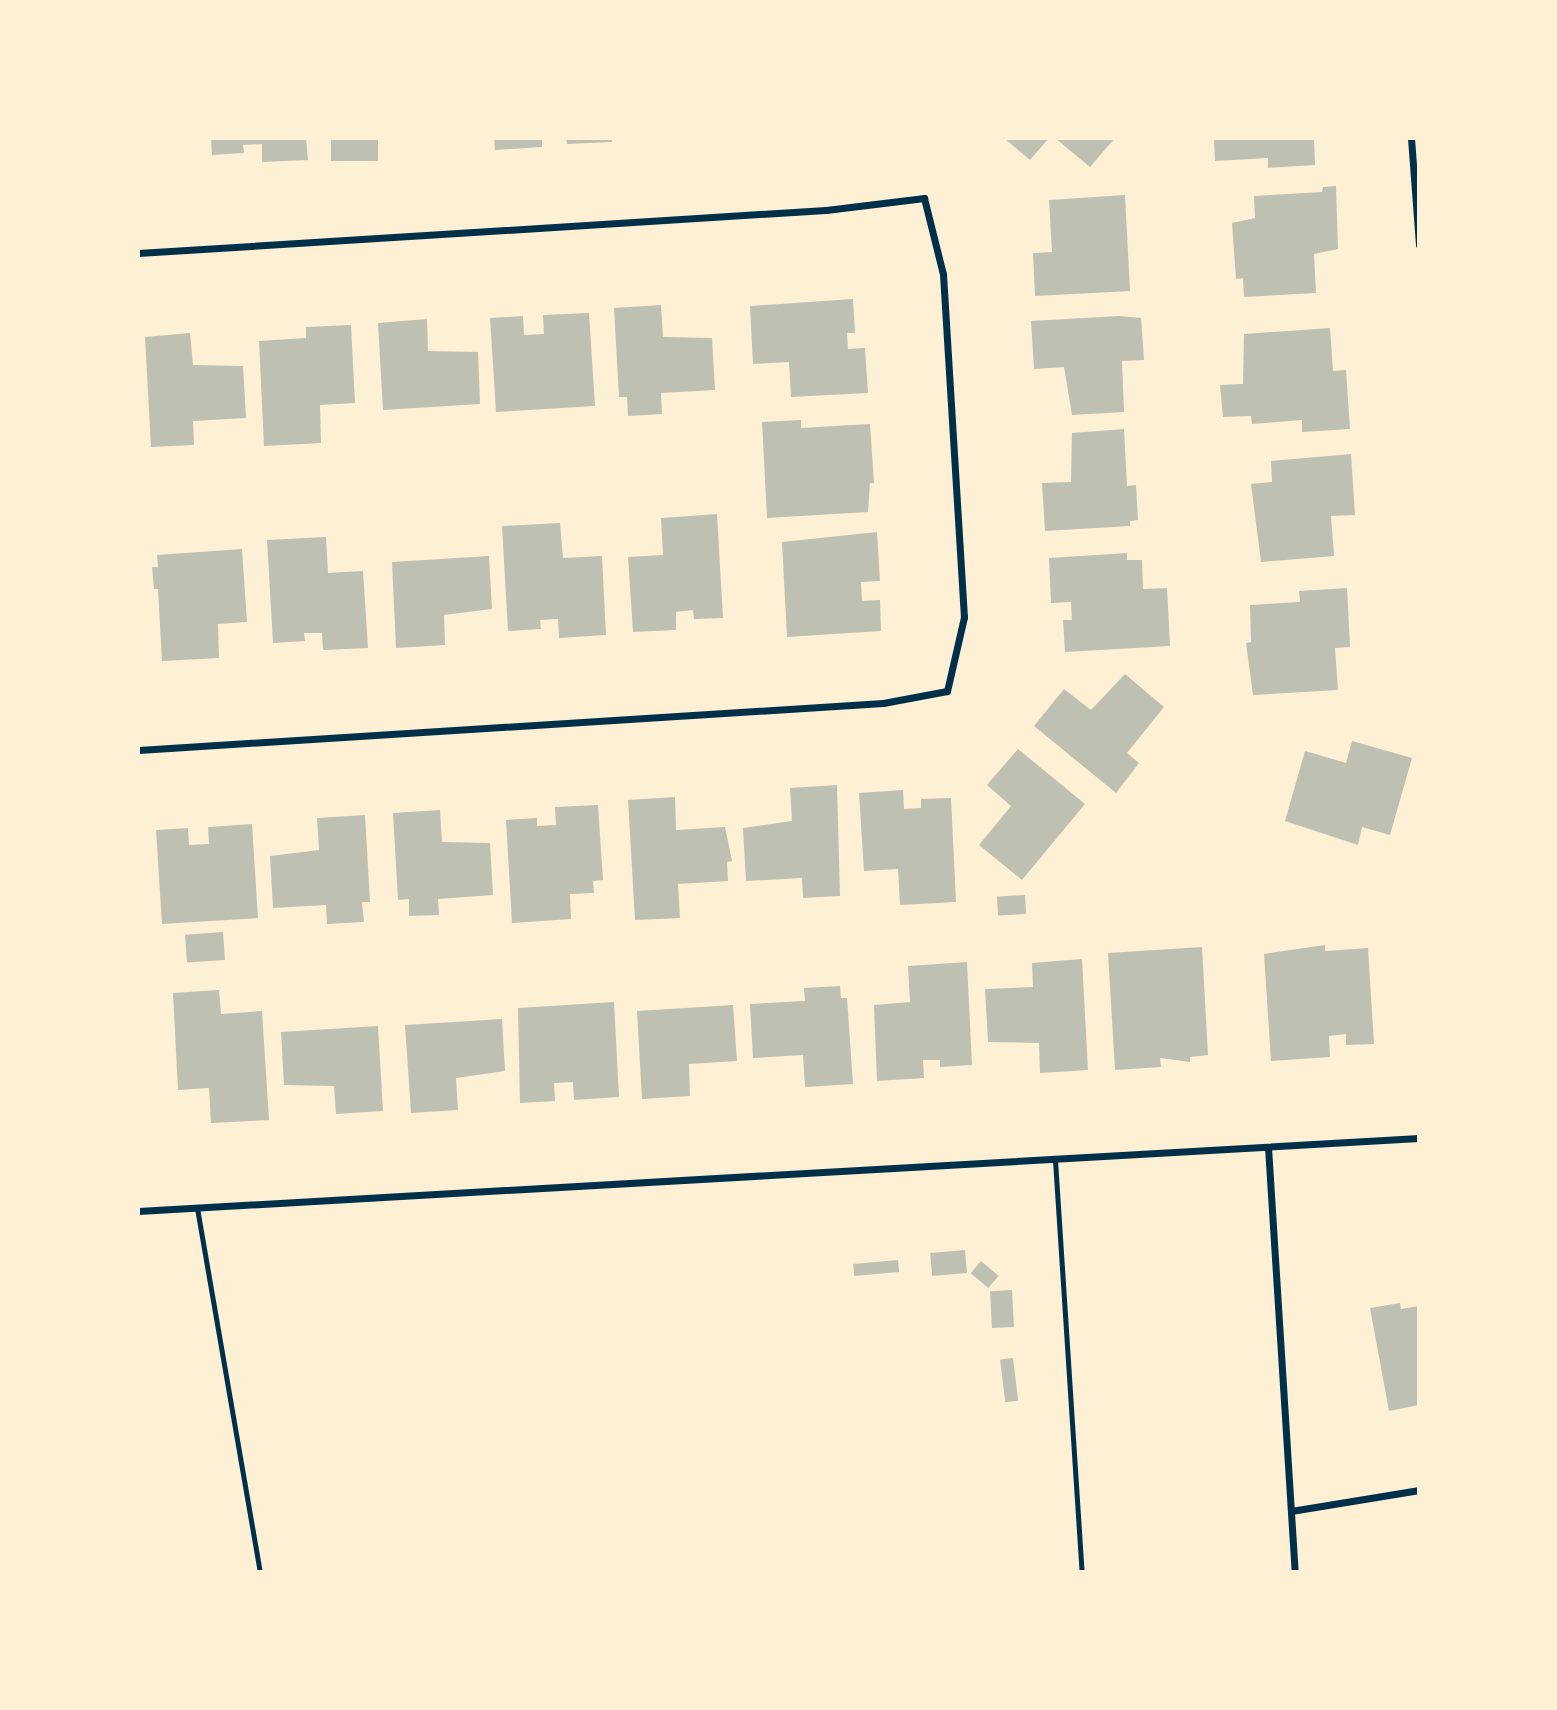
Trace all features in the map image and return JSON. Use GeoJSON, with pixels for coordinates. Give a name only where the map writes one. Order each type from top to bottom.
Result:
{"type":"FeatureCollection","features":[{"type":"Feature","properties":{"kind":"street"},"geometry":{"type":"LineString","coordinates":[[1411,138],[1419,245]]}},
{"type":"Feature","properties":{"kind":"street"},"geometry":{"type":"LineString","coordinates":[[138,253],[826,210],[924,198],[943,274],[964,617],[947,691],[883,703],[138,750]]}},
{"type":"Feature","properties":{"kind":"street"},"geometry":{"type":"LineString","coordinates":[[138,1211],[1419,1138]]}},
{"type":"Feature","properties":{"kind":"street"},"geometry":{"type":"LineString","coordinates":[[1268,1147],[1295,1572]]}},
{"type":"Feature","properties":{"kind":"street"},"geometry":{"type":"LineString","coordinates":[[1291,1511],[1419,1490]]}},
{"type":"Feature","properties":{"kind":"lane"},"geometry":{"type":"LineString","coordinates":[[1055,1160],[1082,1572]]}},
{"type":"Feature","properties":{"kind":"lane"},"geometry":{"type":"LineString","coordinates":[[197,1208],[260,1572]]}},
{"type":"Feature","properties":{"kind":"building"},"geometry":{"type":"Polygon","coordinates":[[[211,138],[306,138],[308,160],[262,162],[262,144],[243,145],[244,153],[212,155],[211,138]]]}},
{"type":"Feature","properties":{"kind":"building"},"geometry":{"type":"Polygon","coordinates":[[[331,138],[378,138],[378,161],[331,161],[331,138]]]}},
{"type":"Feature","properties":{"kind":"building"},"geometry":{"type":"Polygon","coordinates":[[[494,138],[542,138],[542,147],[495,150],[494,138]]]}},
{"type":"Feature","properties":{"kind":"building"},"geometry":{"type":"Polygon","coordinates":[[[566,138],[612,138],[612,142],[567,144],[566,138]]]}},
{"type":"Feature","properties":{"kind":"building"},"geometry":{"type":"Polygon","coordinates":[[[1004,138],[1049,138],[1030,160],[1004,138]]]}},
{"type":"Feature","properties":{"kind":"building"},"geometry":{"type":"Polygon","coordinates":[[[1055,138],[1115,138],[1090,167],[1055,138]]]}},
{"type":"Feature","properties":{"kind":"building"},"geometry":{"type":"Polygon","coordinates":[[[1214,138],[1314,138],[1315,165],[1268,168],[1268,158],[1215,161],[1214,138]]]}},
{"type":"Feature","properties":{"kind":"building"},"geometry":{"type":"Polygon","coordinates":[[[1336,186],[1338,249],[1314,254],[1316,293],[1244,297],[1243,278],[1236,279],[1232,223],[1255,218],[1254,196],[1322,192],[1323,187],[1336,186]]]}},
{"type":"Feature","properties":{"kind":"building"},"geometry":{"type":"Polygon","coordinates":[[[1125,195],[1130,291],[1035,296],[1033,253],[1052,252],[1049,200],[1125,195]]]}},
{"type":"Feature","properties":{"kind":"building"},"geometry":{"type":"Polygon","coordinates":[[[853,299],[855,333],[847,333],[848,349],[865,348],[868,393],[791,397],[789,362],[753,364],[750,306],[853,299]]]}},
{"type":"Feature","properties":{"kind":"building"},"geometry":{"type":"Polygon","coordinates":[[[661,305],[663,337],[712,338],[715,390],[661,393],[662,414],[628,416],[627,397],[619,397],[614,308],[661,305]]]}},
{"type":"Feature","properties":{"kind":"building"},"geometry":{"type":"Polygon","coordinates":[[[589,313],[595,406],[496,412],[490,318],[523,316],[524,335],[544,334],[543,315],[589,313]]]}},
{"type":"Feature","properties":{"kind":"building"},"geometry":{"type":"Polygon","coordinates":[[[1119,316],[1141,318],[1144,360],[1122,361],[1124,412],[1072,415],[1064,367],[1034,369],[1031,321],[1119,316]]]}},
{"type":"Feature","properties":{"kind":"building"},"geometry":{"type":"Polygon","coordinates":[[[427,319],[428,351],[478,352],[480,404],[383,410],[378,323],[427,319]]]}},
{"type":"Feature","properties":{"kind":"building"},"geometry":{"type":"Polygon","coordinates":[[[351,325],[355,403],[320,405],[321,443],[264,446],[259,341],[306,338],[306,327],[351,325]]]}},
{"type":"Feature","properties":{"kind":"building"},"geometry":{"type":"Polygon","coordinates":[[[1330,328],[1333,371],[1346,370],[1350,429],[1302,432],[1302,420],[1252,424],[1251,416],[1223,417],[1220,385],[1243,384],[1244,334],[1330,328]]]}},
{"type":"Feature","properties":{"kind":"building"},"geometry":{"type":"Polygon","coordinates":[[[190,333],[193,365],[243,366],[246,418],[193,421],[194,445],[151,447],[145,337],[190,333]]]}},
{"type":"Feature","properties":{"kind":"building"},"geometry":{"type":"Polygon","coordinates":[[[801,420],[801,428],[870,424],[874,483],[870,483],[868,512],[767,518],[762,422],[801,420]]]}},
{"type":"Feature","properties":{"kind":"building"},"geometry":{"type":"Polygon","coordinates":[[[1124,429],[1127,486],[1136,485],[1138,520],[1130,521],[1130,526],[1045,531],[1042,483],[1071,482],[1072,433],[1124,429]]]}},
{"type":"Feature","properties":{"kind":"building"},"geometry":{"type":"Polygon","coordinates":[[[1351,454],[1355,515],[1331,516],[1334,556],[1261,562],[1251,484],[1272,482],[1271,461],[1351,454]]]}},
{"type":"Feature","properties":{"kind":"building"},"geometry":{"type":"Polygon","coordinates":[[[717,514],[723,618],[694,619],[693,610],[676,612],[676,630],[633,632],[628,557],[663,555],[661,518],[717,514]]]}},
{"type":"Feature","properties":{"kind":"building"},"geometry":{"type":"Polygon","coordinates":[[[560,523],[563,558],[602,556],[606,635],[559,638],[558,619],[540,620],[541,629],[508,631],[502,526],[560,523]]]}},
{"type":"Feature","properties":{"kind":"building"},"geometry":{"type":"Polygon","coordinates":[[[877,532],[880,581],[861,582],[862,601],[880,600],[881,631],[787,637],[782,542],[877,532]]]}},
{"type":"Feature","properties":{"kind":"building"},"geometry":{"type":"Polygon","coordinates":[[[326,537],[328,573],[363,571],[368,648],[323,650],[322,633],[304,633],[305,641],[273,643],[267,540],[326,537]]]}},
{"type":"Feature","properties":{"kind":"building"},"geometry":{"type":"Polygon","coordinates":[[[242,549],[247,622],[218,624],[219,658],[162,661],[158,589],[154,589],[152,567],[158,567],[157,555],[242,549]]]}},
{"type":"Feature","properties":{"kind":"building"},"geometry":{"type":"Polygon","coordinates":[[[1127,553],[1127,560],[1142,560],[1143,589],[1167,588],[1170,646],[1065,652],[1063,620],[1072,620],[1071,602],[1051,603],[1049,558],[1127,553]]]}},
{"type":"Feature","properties":{"kind":"building"},"geometry":{"type":"Polygon","coordinates":[[[489,556],[492,609],[444,615],[445,645],[396,648],[392,562],[489,556]]]}},
{"type":"Feature","properties":{"kind":"building"},"geometry":{"type":"Polygon","coordinates":[[[1347,588],[1350,647],[1335,648],[1338,690],[1253,695],[1246,643],[1251,642],[1250,605],[1300,602],[1299,591],[1347,588]]]}},
{"type":"Feature","properties":{"kind":"building"},"geometry":{"type":"Polygon","coordinates":[[[1125,674],[1164,707],[1127,753],[1139,763],[1116,793],[1034,726],[1064,689],[1091,710],[1125,674]]]}},
{"type":"Feature","properties":{"kind":"building"},"geometry":{"type":"Polygon","coordinates":[[[1352,741],[1412,758],[1390,835],[1362,827],[1358,845],[1285,821],[1305,751],[1346,763],[1352,741]]]}},
{"type":"Feature","properties":{"kind":"building"},"geometry":{"type":"Polygon","coordinates":[[[1018,749],[1085,804],[1022,880],[979,845],[1011,806],[987,785],[1018,749]]]}},
{"type":"Feature","properties":{"kind":"building"},"geometry":{"type":"Polygon","coordinates":[[[837,785],[840,896],[803,898],[802,878],[746,881],[743,828],[792,821],[790,788],[837,785]]]}},
{"type":"Feature","properties":{"kind":"building"},"geometry":{"type":"Polygon","coordinates":[[[903,790],[904,809],[921,808],[921,799],[951,798],[956,902],[900,905],[898,869],[864,871],[859,793],[903,790]]]}},
{"type":"Feature","properties":{"kind":"building"},"geometry":{"type":"Polygon","coordinates":[[[675,797],[676,830],[725,827],[732,861],[727,862],[728,881],[678,884],[680,918],[635,920],[628,800],[675,797]]]}},
{"type":"Feature","properties":{"kind":"building"},"geometry":{"type":"Polygon","coordinates":[[[598,805],[603,880],[593,881],[594,893],[570,894],[571,919],[512,923],[506,820],[537,818],[537,826],[556,825],[555,807],[598,805]]]}},
{"type":"Feature","properties":{"kind":"building"},"geometry":{"type":"Polygon","coordinates":[[[440,810],[442,842],[490,843],[493,895],[438,899],[439,915],[409,916],[409,899],[398,900],[393,813],[440,810]]]}},
{"type":"Feature","properties":{"kind":"building"},"geometry":{"type":"Polygon","coordinates":[[[365,815],[370,902],[362,902],[364,922],[327,924],[326,905],[273,908],[270,856],[319,850],[317,818],[365,815]]]}},
{"type":"Feature","properties":{"kind":"building"},"geometry":{"type":"Polygon","coordinates":[[[252,824],[258,918],[162,924],[156,830],[188,828],[189,845],[209,844],[208,827],[252,824]]]}},
{"type":"Feature","properties":{"kind":"building"},"geometry":{"type":"Polygon","coordinates":[[[1025,895],[1026,914],[998,915],[997,896],[1025,895]]]}},
{"type":"Feature","properties":{"kind":"building"},"geometry":{"type":"Polygon","coordinates":[[[223,932],[225,960],[187,963],[185,935],[223,932]]]}},
{"type":"Feature","properties":{"kind":"building"},"geometry":{"type":"Polygon","coordinates":[[[1325,945],[1325,951],[1368,948],[1374,1044],[1346,1045],[1346,1034],[1329,1036],[1330,1057],[1271,1061],[1264,954],[1325,945]]]}},
{"type":"Feature","properties":{"kind":"building"},"geometry":{"type":"Polygon","coordinates":[[[1202,947],[1208,1055],[1190,1057],[1190,1062],[1160,1058],[1161,1067],[1115,1070],[1108,953],[1202,947]]]}},
{"type":"Feature","properties":{"kind":"building"},"geometry":{"type":"Polygon","coordinates":[[[1082,959],[1088,1070],[1040,1073],[1039,1043],[988,1042],[985,989],[1033,987],[1032,963],[1082,959]]]}},
{"type":"Feature","properties":{"kind":"building"},"geometry":{"type":"Polygon","coordinates":[[[967,962],[972,1065],[940,1067],[940,1060],[923,1060],[924,1078],[877,1081],[874,1005],[910,1002],[908,966],[967,962]]]}},
{"type":"Feature","properties":{"kind":"building"},"geometry":{"type":"Polygon","coordinates":[[[840,986],[841,998],[847,998],[853,1084],[805,1087],[803,1055],[753,1058],[750,1004],[805,1001],[804,988],[840,986]]]}},
{"type":"Feature","properties":{"kind":"building"},"geometry":{"type":"Polygon","coordinates":[[[219,990],[221,1014],[262,1011],[269,1120],[211,1123],[209,1088],[178,1090],[173,993],[219,990]]]}},
{"type":"Feature","properties":{"kind":"building"},"geometry":{"type":"Polygon","coordinates":[[[614,1002],[619,1097],[574,1100],[573,1082],[554,1083],[555,1101],[520,1103],[518,1008],[614,1002]]]}},
{"type":"Feature","properties":{"kind":"building"},"geometry":{"type":"Polygon","coordinates":[[[733,1005],[737,1061],[689,1064],[690,1096],[642,1099],[637,1011],[733,1005]]]}},
{"type":"Feature","properties":{"kind":"building"},"geometry":{"type":"Polygon","coordinates":[[[502,1019],[505,1071],[456,1078],[458,1110],[411,1113],[405,1025],[502,1019]]]}},
{"type":"Feature","properties":{"kind":"building"},"geometry":{"type":"Polygon","coordinates":[[[378,1026],[383,1111],[336,1114],[334,1086],[284,1085],[281,1032],[378,1026]]]}},
{"type":"Feature","properties":{"kind":"building"},"geometry":{"type":"Polygon","coordinates":[[[965,1250],[967,1273],[932,1276],[930,1253],[965,1250]]]}},
{"type":"Feature","properties":{"kind":"building"},"geometry":{"type":"Polygon","coordinates":[[[898,1260],[899,1272],[854,1276],[853,1264],[898,1260]]]}},
{"type":"Feature","properties":{"kind":"building"},"geometry":{"type":"Polygon","coordinates":[[[981,1261],[999,1276],[988,1288],[971,1273],[981,1261]]]}},
{"type":"Feature","properties":{"kind":"building"},"geometry":{"type":"Polygon","coordinates":[[[1012,1290],[1014,1327],[992,1328],[990,1291],[1012,1290]]]}},
{"type":"Feature","properties":{"kind":"building"},"geometry":{"type":"Polygon","coordinates":[[[1400,1303],[1401,1309],[1419,1306],[1419,1405],[1389,1411],[1370,1308],[1400,1303]]]}},
{"type":"Feature","properties":{"kind":"building"},"geometry":{"type":"Polygon","coordinates":[[[1013,1358],[1018,1401],[1005,1402],[1000,1360],[1013,1358]]]}}]}
